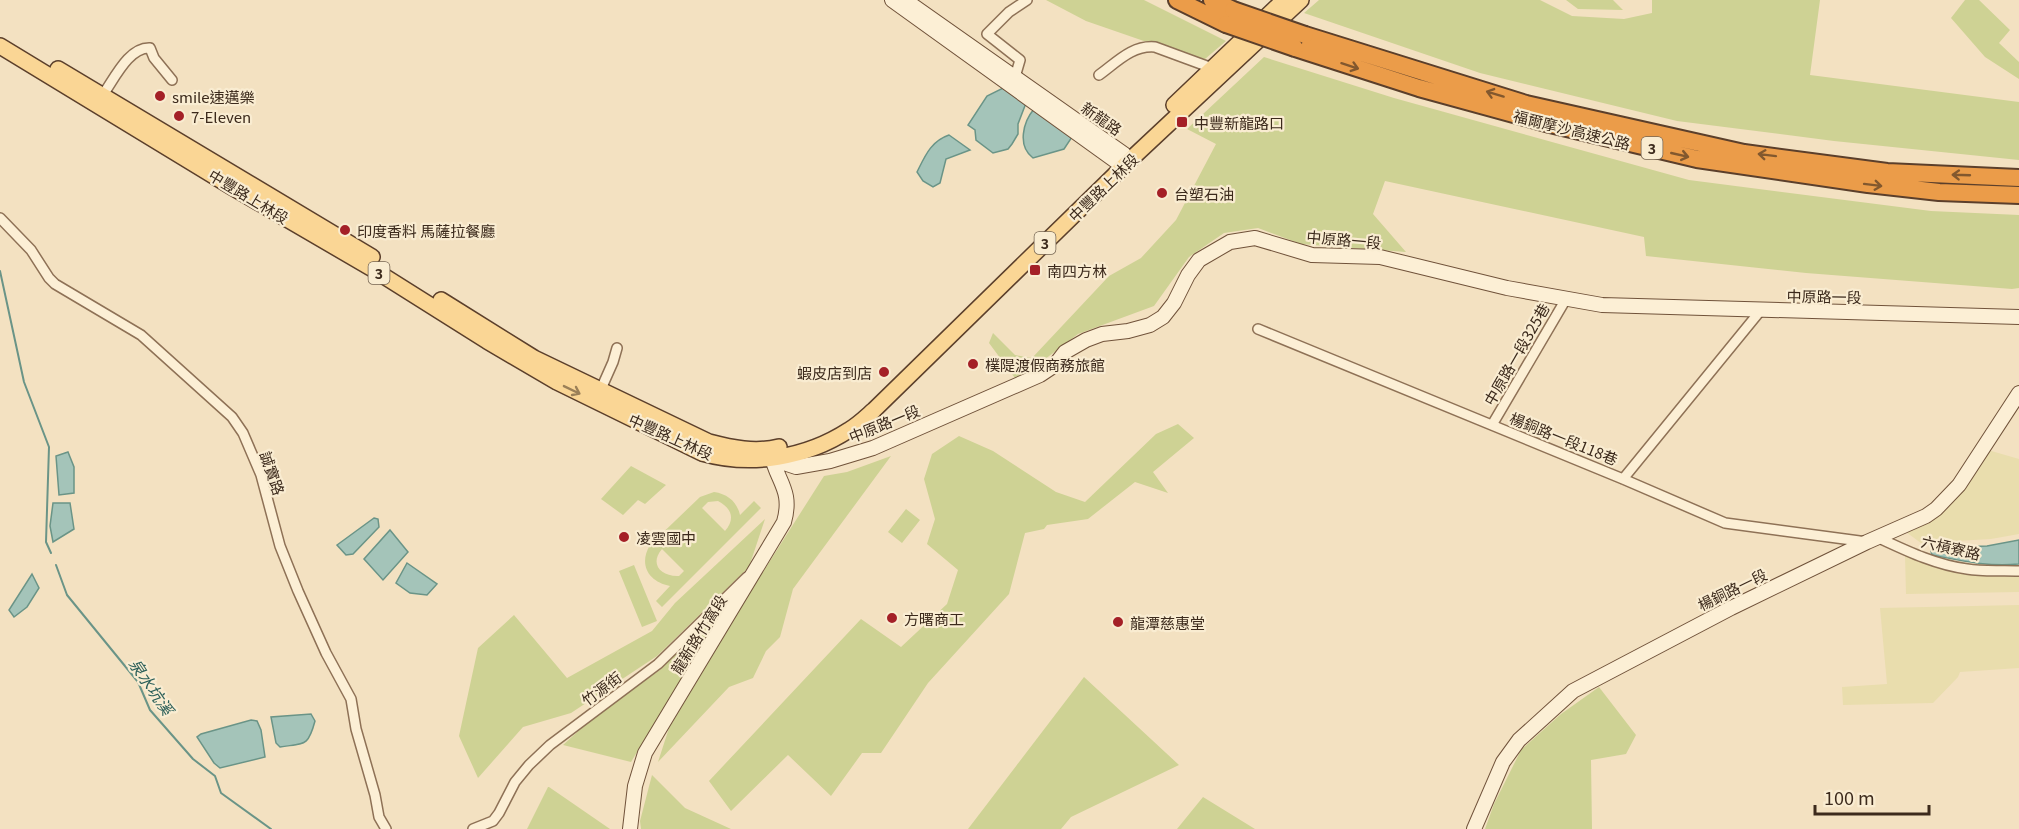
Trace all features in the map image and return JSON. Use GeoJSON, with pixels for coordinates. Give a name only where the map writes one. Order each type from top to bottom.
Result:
{"type":"FeatureCollection","features":[{"type":"Feature","properties":{"kind":"highway","name":"福爾摩沙高速公路"},"geometry":{"type":"LineString","coordinates":[[1177,0],[1300,41],[1419,88],[1517,115],[1697,159],[1939,192],[2019,195]]}},
{"type":"Feature","properties":{"kind":"highway","name":"福爾摩沙高速公路"},"geometry":{"type":"LineString","coordinates":[[1212,0],[1229,17]]}},
{"type":"Feature","properties":{"kind":"highway","name":"福爾摩沙高速公路"},"geometry":{"type":"LineString","coordinates":[[1300,41],[1526,104],[1744,153],[1887,172],[2019,178]]}},
{"type":"Feature","properties":{"kind":"main road","name":"中豐路上林段"},"geometry":{"type":"LineString","coordinates":[[0,46],[557,382],[702,453],[723,459],[750,461],[771,454],[803,451],[850,430],[866,417],[1212,68],[1284,0]]}},
{"type":"Feature","properties":{"kind":"main road","name":"中豐路上林段"},"geometry":{"type":"LineString","coordinates":[[1123,159],[1301,0]]}},
{"type":"Feature","properties":{"kind":"main road","name":"中豐路上林段"},"geometry":{"type":"LineString","coordinates":[[0,35],[348,242],[534,358],[709,442],[771,454]]}},
{"type":"Feature","properties":{"kind":"street","name":"新龍路"},"geometry":{"type":"LineString","coordinates":[[892,0],[1123,159]]}},
{"type":"Feature","properties":{"kind":"street","name":"新龍路"},"geometry":{"type":"LineString","coordinates":[[905,0],[1015,77],[1123,159]]}},
{"type":"Feature","properties":{"kind":"street"},"geometry":{"type":"LineString","coordinates":[[1015,77],[1020,60],[987,34],[1009,12],[1027,0]]}},
{"type":"Feature","properties":{"kind":"street"},"geometry":{"type":"LineString","coordinates":[[1099,75],[1132,50],[1146,46],[1155,46],[1212,68]]}},
{"type":"Feature","properties":{"kind":"street"},"geometry":{"type":"LineString","coordinates":[[102,96],[133,53],[146,47],[150,48],[154,58],[172,80]]}},
{"type":"Feature","properties":{"kind":"street","name":"誠實路"},"geometry":{"type":"LineString","coordinates":[[0,218],[31,250],[48,278],[141,336],[232,417],[243,433],[261,475],[280,546],[321,643],[351,699],[356,729],[379,817],[386,829]]}},
{"type":"Feature","properties":{"kind":"street","name":"中原路一段"},"geometry":{"type":"LineString","coordinates":[[771,454],[796,467],[830,461],[873,448],[1040,375],[1055,365],[1065,352],[1086,340],[1102,334],[1128,331],[1150,325],[1163,317],[1174,303],[1199,260],[1230,242],[1255,238],[1312,255],[1380,257],[1508,288],[1602,305],[2019,317]]}},
{"type":"Feature","properties":{"kind":"street","name":"中原路一段325巷"},"geometry":{"type":"LineString","coordinates":[[1492,425],[1566,299]]}},
{"type":"Feature","properties":{"kind":"street"},"geometry":{"type":"LineString","coordinates":[[1623,478],[1761,310]]}},
{"type":"Feature","properties":{"kind":"street","name":"楊銅路一段118巷"},"geometry":{"type":"LineString","coordinates":[[1258,329],[1623,478],[1725,524],[1873,540]]}},
{"type":"Feature","properties":{"kind":"street"},"geometry":{"type":"LineString","coordinates":[[601,389],[617,348]]}},
{"type":"Feature","properties":{"kind":"street","name":"楊銅路一段"},"geometry":{"type":"LineString","coordinates":[[1474,829],[1503,762],[1520,740],[1573,691],[1698,624],[1926,516],[1941,504],[1959,484],[2019,393]]}},
{"type":"Feature","properties":{"kind":"street","name":"龍新路竹窩段"},"geometry":{"type":"LineString","coordinates":[[630,829],[635,786],[645,753],[784,522],[788,510],[783,482],[771,454]]}},
{"type":"Feature","properties":{"kind":"street","name":"六槓寮路"},"geometry":{"type":"LineString","coordinates":[[1873,540],[1951,566],[2019,571]]}},
{"type":"Feature","properties":{"kind":"street","name":"竹源街"},"geometry":{"type":"LineString","coordinates":[[473,829],[493,821],[514,782],[529,765],[550,746],[658,664],[753,572]]}},
{"type":"Feature","properties":{"kind":"shaded area"},"geometry":{"type":"Polygon","coordinates":[[[1988,450],[2019,459],[2019,534],[1991,539],[1921,543],[1906,532],[1988,450]]]}},
{"type":"Feature","properties":{"kind":"shaded area"},"geometry":{"type":"Polygon","coordinates":[[[1905,555],[2019,575],[2019,592],[1906,594],[1905,555]]]}},
{"type":"Feature","properties":{"kind":"shaded area"},"geometry":{"type":"Polygon","coordinates":[[[2019,605],[2019,668],[1960,672],[1933,703],[1843,705],[1842,687],[1887,684],[1880,608],[2019,605]]]}},
{"type":"Feature","properties":{"kind":"green space"},"geometry":{"type":"Polygon","coordinates":[[[1046,0],[1144,0],[1226,41],[1205,59],[1167,49],[1086,21],[1046,0]]]}},
{"type":"Feature","properties":{"kind":"green space"},"geometry":{"type":"Polygon","coordinates":[[[1319,0],[1540,0],[1572,16],[1624,19],[1652,13],[1652,0],[1820,0],[1810,75],[2019,102],[2019,160],[1834,141],[1677,121],[1480,73],[1304,13],[1319,0]]]}},
{"type":"Feature","properties":{"kind":"green space"},"geometry":{"type":"Polygon","coordinates":[[[1566,0],[1613,0],[1623,10],[1578,9],[1566,0]]]}},
{"type":"Feature","properties":{"kind":"green space"},"geometry":{"type":"Polygon","coordinates":[[[1965,0],[1979,0],[2010,30],[1999,43],[2019,62],[2019,79],[1985,57],[1951,18],[1965,0]]]}},
{"type":"Feature","properties":{"kind":"green space"},"geometry":{"type":"Polygon","coordinates":[[[1264,57],[1394,98],[1689,180],[1931,211],[2019,215],[2019,288],[1806,273],[1646,256],[1644,237],[1385,181],[1373,214],[1406,252],[1301,244],[1258,228],[1224,233],[1189,257],[1154,306],[1078,334],[1036,366],[1015,378],[989,343],[993,333],[1015,355],[1032,358],[1109,276],[1141,258],[1176,220],[1216,144],[1187,129],[1264,57]]]}},
{"type":"Feature","properties":{"kind":"green space"},"geometry":{"type":"Polygon","coordinates":[[[1178,424],[1194,438],[1153,472],[1168,493],[1135,482],[1088,519],[1047,525],[1044,529],[1025,533],[1009,594],[928,683],[881,753],[862,753],[831,796],[788,755],[731,811],[709,781],[861,619],[901,647],[947,604],[958,570],[927,544],[935,519],[924,479],[932,454],[959,436],[993,451],[1056,492],[1085,502],[1156,434],[1178,424]]]}},
{"type":"Feature","properties":{"kind":"green space"},"geometry":{"type":"Polygon","coordinates":[[[891,456],[793,589],[780,637],[766,651],[753,678],[729,687],[658,762],[669,728],[824,476],[847,472],[891,456]]]}},
{"type":"Feature","properties":{"kind":"green space"},"geometry":{"type":"Polygon","coordinates":[[[631,466],[666,485],[645,504],[638,500],[623,515],[601,499],[631,466]]]}},
{"type":"Feature","properties":{"kind":"green space"},"geometry":{"type":"Polygon","coordinates":[[[714,492],[724,495],[734,503],[740,515],[754,501],[761,508],[662,607],[656,601],[670,586],[651,577],[646,566],[647,552],[650,545],[700,497],[714,492]],[[718,501],[708,502],[702,508],[725,531],[731,514],[718,501]],[[662,549],[657,560],[659,568],[667,574],[679,576],[684,571],[662,549]]]}},
{"type":"Feature","properties":{"kind":"green space"},"geometry":{"type":"Polygon","coordinates":[[[906,509],[920,520],[902,543],[888,532],[906,509]]]}},
{"type":"Feature","properties":{"kind":"green space"},"geometry":{"type":"Polygon","coordinates":[[[765,519],[749,567],[657,656],[571,713],[523,727],[478,778],[459,736],[478,648],[514,615],[567,678],[652,631],[675,603],[765,519]]]}},
{"type":"Feature","properties":{"kind":"green space"},"geometry":{"type":"Polygon","coordinates":[[[634,565],[657,621],[642,627],[619,571],[634,565]]]}},
{"type":"Feature","properties":{"kind":"green space"},"geometry":{"type":"Polygon","coordinates":[[[736,590],[631,762],[563,745],[596,715],[660,670],[736,590]]]}},
{"type":"Feature","properties":{"kind":"green space"},"geometry":{"type":"Polygon","coordinates":[[[1084,677],[1179,765],[1071,817],[1061,829],[968,829],[1084,677]]]}},
{"type":"Feature","properties":{"kind":"green space"},"geometry":{"type":"Polygon","coordinates":[[[1599,687],[1636,735],[1626,754],[1591,760],[1592,829],[1485,829],[1494,804],[1521,750],[1561,714],[1599,687]]]}},
{"type":"Feature","properties":{"kind":"green space"},"geometry":{"type":"Polygon","coordinates":[[[652,775],[685,808],[731,829],[641,829],[640,821],[652,775]]]}},
{"type":"Feature","properties":{"kind":"green space"},"geometry":{"type":"Polygon","coordinates":[[[549,787],[610,829],[527,829],[549,787]]]}},
{"type":"Feature","properties":{"kind":"green space"},"geometry":{"type":"Polygon","coordinates":[[[1203,797],[1255,829],[1177,829],[1203,797]]]}},
{"type":"Feature","properties":{"kind":"water"},"geometry":{"type":"Polygon","coordinates":[[[1003,88],[1026,103],[1018,124],[1018,134],[1012,144],[1008,149],[993,153],[976,140],[975,130],[968,125],[987,96],[1003,88]]]}},
{"type":"Feature","properties":{"kind":"water"},"geometry":{"type":"Polygon","coordinates":[[[1034,109],[1072,137],[1064,149],[1033,158],[1028,153],[1023,134],[1027,120],[1034,109]]]}},
{"type":"Feature","properties":{"kind":"water"},"geometry":{"type":"Polygon","coordinates":[[[949,135],[970,150],[946,159],[940,183],[933,187],[923,181],[917,172],[933,145],[949,135]]]}},
{"type":"Feature","properties":{"kind":"water"},"geometry":{"type":"Polygon","coordinates":[[[68,452],[74,467],[74,493],[59,495],[56,456],[68,452]]]}},
{"type":"Feature","properties":{"kind":"water"},"geometry":{"type":"Polygon","coordinates":[[[53,503],[70,503],[74,529],[53,542],[50,526],[53,503]]]}},
{"type":"Feature","properties":{"kind":"water"},"geometry":{"type":"Polygon","coordinates":[[[374,518],[378,519],[379,527],[353,554],[346,555],[337,545],[374,518]]]}},
{"type":"Feature","properties":{"kind":"water"},"geometry":{"type":"Polygon","coordinates":[[[390,530],[408,552],[383,580],[364,559],[390,530]]]}},
{"type":"Feature","properties":{"kind":"water"},"geometry":{"type":"Polygon","coordinates":[[[2019,540],[2019,564],[1976,563],[1932,555],[1931,551],[1934,548],[1987,546],[2019,540]]]}},
{"type":"Feature","properties":{"kind":"water"},"geometry":{"type":"Polygon","coordinates":[[[407,563],[437,584],[427,595],[410,593],[396,583],[407,563]]]}},
{"type":"Feature","properties":{"kind":"water"},"geometry":{"type":"Polygon","coordinates":[[[32,574],[39,588],[27,607],[14,617],[9,610],[32,574]]]}},
{"type":"Feature","properties":{"kind":"water"},"geometry":{"type":"Polygon","coordinates":[[[311,714],[315,721],[307,740],[295,745],[280,747],[276,743],[271,717],[311,714]]]}},
{"type":"Feature","properties":{"kind":"water"},"geometry":{"type":"Polygon","coordinates":[[[251,720],[257,721],[261,730],[265,757],[220,768],[214,763],[197,737],[251,720]]]}},
{"type":"Feature","properties":{"kind":"waterway","name":"泉水坑溪"},"geometry":{"type":"LineString","coordinates":[[0,271],[24,382],[49,447],[46,542],[51,553]]}},
{"type":"Feature","properties":{"kind":"waterway","name":"泉水坑溪"},"geometry":{"type":"LineString","coordinates":[[56,565],[67,595],[138,682],[150,710],[193,759],[215,776],[221,793],[271,829]]}},
{"type":"Feature","properties":{"kind":"place","name":"smile速邁樂"},"geometry":{"type":"Point","coordinates":[160,96]}},
{"type":"Feature","properties":{"kind":"place","name":"7-Eleven"},"geometry":{"type":"Point","coordinates":[179,116]}},
{"type":"Feature","properties":{"kind":"place","name":"中豐新龍路口"},"geometry":{"type":"Point","coordinates":[1182,122]}},
{"type":"Feature","properties":{"kind":"place","name":"台塑石油"},"geometry":{"type":"Point","coordinates":[1162,193]}},
{"type":"Feature","properties":{"kind":"place","name":"印度香料 馬薩拉餐廳"},"geometry":{"type":"Point","coordinates":[345,230]}},
{"type":"Feature","properties":{"kind":"place","name":"南四方林"},"geometry":{"type":"Point","coordinates":[1035,270]}},
{"type":"Feature","properties":{"kind":"place","name":"樸隄渡假商務旅館"},"geometry":{"type":"Point","coordinates":[973,364]}},
{"type":"Feature","properties":{"kind":"place","name":"蝦皮店到店"},"geometry":{"type":"Point","coordinates":[884,372]}},
{"type":"Feature","properties":{"kind":"place","name":"凌雲國中"},"geometry":{"type":"Point","coordinates":[624,537]}},
{"type":"Feature","properties":{"kind":"place","name":"方曙商工"},"geometry":{"type":"Point","coordinates":[892,618]}},
{"type":"Feature","properties":{"kind":"place","name":"龍潭慈惠堂"},"geometry":{"type":"Point","coordinates":[1118,622]}}]}
